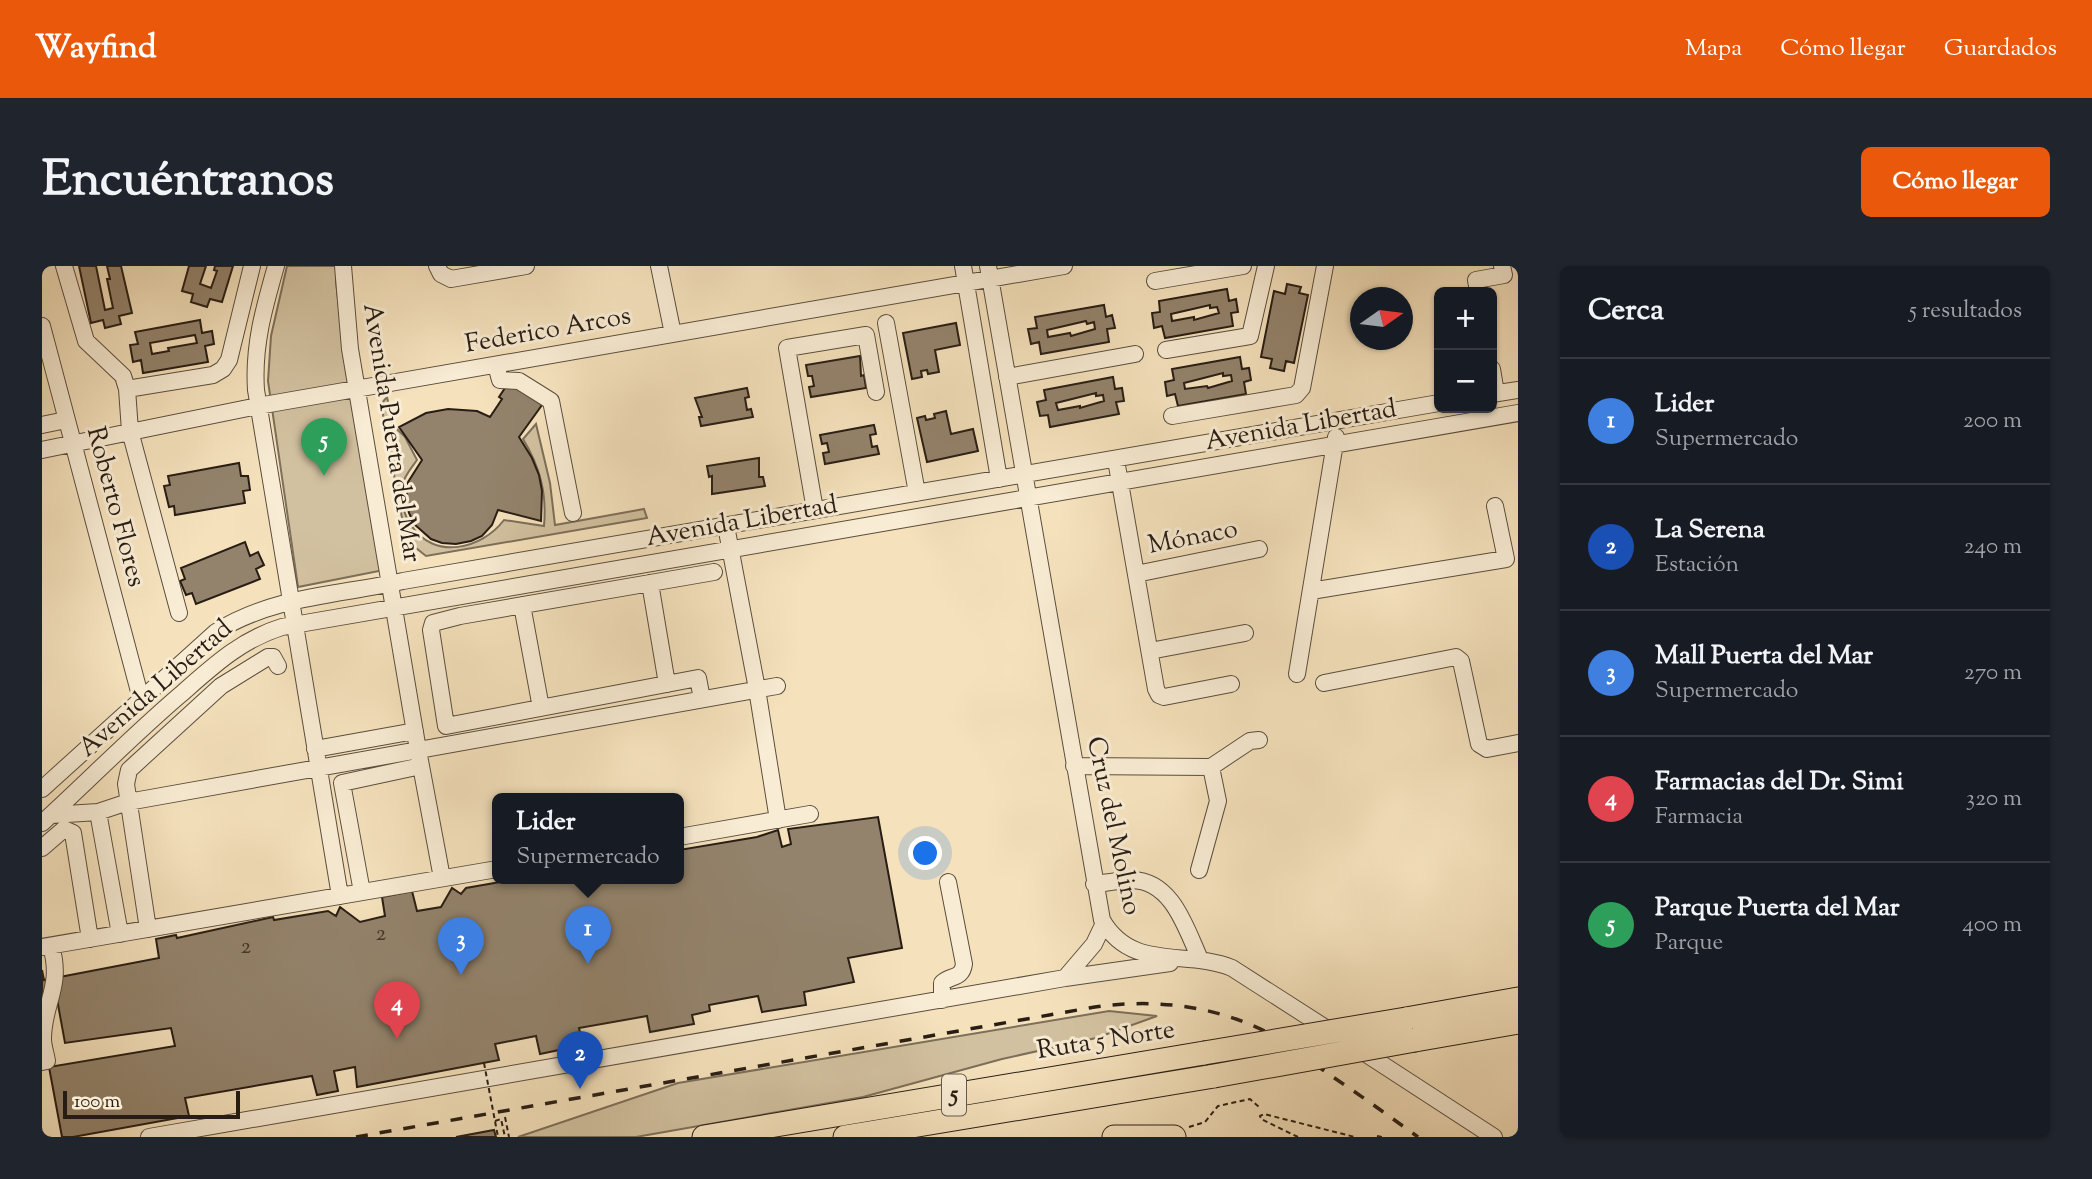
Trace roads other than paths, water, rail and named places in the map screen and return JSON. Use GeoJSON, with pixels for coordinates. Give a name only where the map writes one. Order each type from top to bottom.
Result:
{"type":"FeatureCollection","features":[{"type":"Feature","properties":{"kind":"highway","name":"Ruta 5 Norte"},"geometry":{"type":"LineString","coordinates":[[704,1137],[1518,999]]}},
{"type":"Feature","properties":{"kind":"highway","name":"Ruta 5 Norte"},"geometry":{"type":"LineString","coordinates":[[845,1137],[1518,1022]]}},
{"type":"Feature","properties":{"kind":"highway"},"geometry":{"type":"LineString","coordinates":[[1114,1137],[1178,1133]]}},
{"type":"Feature","properties":{"kind":"street"},"geometry":{"type":"LineString","coordinates":[[64,266],[86,341],[123,376],[127,389],[130,431],[178,613]]}},
{"type":"Feature","properties":{"kind":"street"},"geometry":{"type":"LineString","coordinates":[[127,389],[213,375],[223,369],[229,360],[252,266]]}},
{"type":"Feature","properties":{"kind":"street"},"geometry":{"type":"LineString","coordinates":[[276,266],[257,342],[255,374],[258,406],[340,896]]}},
{"type":"Feature","properties":{"kind":"street","name":"Avenida Puerta del Mar"},"geometry":{"type":"LineString","coordinates":[[343,266],[357,390],[442,878]]}},
{"type":"Feature","properties":{"kind":"street"},"geometry":{"type":"LineString","coordinates":[[437,266],[441,274],[451,279],[526,266]]}},
{"type":"Feature","properties":{"kind":"street"},"geometry":{"type":"LineString","coordinates":[[963,266],[999,479]]}},
{"type":"Feature","properties":{"kind":"street","name":"Federico Arcos"},"geometry":{"type":"LineString","coordinates":[[42,450],[258,406],[966,283],[989,272],[1064,266]]}},
{"type":"Feature","properties":{"kind":"street"},"geometry":{"type":"LineString","coordinates":[[1155,281],[1243,266]]}},
{"type":"Feature","properties":{"kind":"street"},"geometry":{"type":"LineString","coordinates":[[1166,350],[1250,336],[1266,266]]}},
{"type":"Feature","properties":{"kind":"street"},"geometry":{"type":"LineString","coordinates":[[1172,416],[1296,395],[1302,388],[1325,266]]}},
{"type":"Feature","properties":{"kind":"street"},"geometry":{"type":"LineString","coordinates":[[1477,287],[1476,280],[1504,275],[1502,266]]}},
{"type":"Feature","properties":{"kind":"street"},"geometry":{"type":"LineString","coordinates":[[659,270],[673,334]]}},
{"type":"Feature","properties":{"kind":"street","name":"Cruz del Molino"},"geometry":{"type":"LineString","coordinates":[[989,272],[1094,884],[1104,923],[1116,939],[1141,953],[1216,961],[1248,977],[1494,1137]]}},
{"type":"Feature","properties":{"kind":"street"},"geometry":{"type":"LineString","coordinates":[[886,323],[918,493]]}},
{"type":"Feature","properties":{"kind":"street","name":"Roberto Flores"},"geometry":{"type":"LineString","coordinates":[[42,326],[141,699]]}},
{"type":"Feature","properties":{"kind":"street"},"geometry":{"type":"LineString","coordinates":[[815,510],[787,348],[866,335],[876,392]]}},
{"type":"Feature","properties":{"kind":"street"},"geometry":{"type":"LineString","coordinates":[[1007,376],[1135,354]]}},
{"type":"Feature","properties":{"kind":"street"},"geometry":{"type":"LineString","coordinates":[[496,365],[500,380],[519,380],[551,401],[573,513]]}},
{"type":"Feature","properties":{"kind":"street"},"geometry":{"type":"LineString","coordinates":[[981,373],[1017,437]]}},
{"type":"Feature","properties":{"kind":"street"},"geometry":{"type":"LineString","coordinates":[[1497,394],[1518,390]]}},
{"type":"Feature","properties":{"kind":"street","name":"Avenida Libertad"},"geometry":{"type":"LineString","coordinates":[[42,789],[203,643],[231,623],[260,609],[815,510],[1434,405]]}},
{"type":"Feature","properties":{"kind":"street","name":"Avenida Libertad"},"geometry":{"type":"LineString","coordinates":[[46,819],[229,652],[256,636],[295,625],[1518,413]]}},
{"type":"Feature","properties":{"kind":"street"},"geometry":{"type":"LineString","coordinates":[[42,425],[66,419]]}},
{"type":"Feature","properties":{"kind":"street"},"geometry":{"type":"LineString","coordinates":[[1297,674],[1339,421]]}},
{"type":"Feature","properties":{"kind":"street"},"geometry":{"type":"LineString","coordinates":[[1116,460],[1156,689],[1164,697],[1231,684]]}},
{"type":"Feature","properties":{"kind":"street"},"geometry":{"type":"LineString","coordinates":[[1311,591],[1506,559],[1495,506]]}},
{"type":"Feature","properties":{"kind":"street"},"geometry":{"type":"LineString","coordinates":[[726,526],[757,689],[778,820]]}},
{"type":"Feature","properties":{"kind":"street","name":"Mónaco"},"geometry":{"type":"LineString","coordinates":[[1136,574],[1259,549]]}},
{"type":"Feature","properties":{"kind":"street"},"geometry":{"type":"LineString","coordinates":[[702,699],[698,678],[446,726],[431,626],[437,621],[460,616],[714,572]]}},
{"type":"Feature","properties":{"kind":"street"},"geometry":{"type":"LineString","coordinates":[[650,583],[667,684]]}},
{"type":"Feature","properties":{"kind":"street"},"geometry":{"type":"LineString","coordinates":[[522,605],[541,708]]}},
{"type":"Feature","properties":{"kind":"street"},"geometry":{"type":"LineString","coordinates":[[1150,652],[1245,633]]}},
{"type":"Feature","properties":{"kind":"street"},"geometry":{"type":"LineString","coordinates":[[148,929],[128,802],[126,784],[129,770],[221,686],[246,668],[270,656],[278,666]]}},
{"type":"Feature","properties":{"kind":"street"},"geometry":{"type":"LineString","coordinates":[[1324,683],[1456,657],[1461,661],[1479,744],[1487,749],[1518,743]]}},
{"type":"Feature","properties":{"kind":"street"},"geometry":{"type":"LineString","coordinates":[[362,892],[342,783],[420,758],[777,686]]}},
{"type":"Feature","properties":{"kind":"street"},"geometry":{"type":"LineString","coordinates":[[315,750],[415,731]]}},
{"type":"Feature","properties":{"kind":"street"},"geometry":{"type":"LineString","coordinates":[[1074,766],[1211,767],[1250,741],[1259,740]]}},
{"type":"Feature","properties":{"kind":"street"},"geometry":{"type":"LineString","coordinates":[[46,819],[98,812],[128,802],[318,768],[420,758]]}},
{"type":"Feature","properties":{"kind":"street"},"geometry":{"type":"LineString","coordinates":[[1199,870],[1218,801],[1211,767]]}},
{"type":"Feature","properties":{"kind":"street"},"geometry":{"type":"LineString","coordinates":[[98,812],[120,934]]}},
{"type":"Feature","properties":{"kind":"street"},"geometry":{"type":"LineString","coordinates":[[684,836],[810,814]]}},
{"type":"Feature","properties":{"kind":"street"},"geometry":{"type":"LineString","coordinates":[[42,848],[64,830],[73,832],[90,939]]}},
{"type":"Feature","properties":{"kind":"street"},"geometry":{"type":"LineString","coordinates":[[42,1062],[47,1061],[43,1039],[56,967],[46,946],[492,870]]}},
{"type":"Feature","properties":{"kind":"street"},"geometry":{"type":"LineString","coordinates":[[149,1137],[1065,978],[1200,959],[1167,894],[1147,883],[1134,880],[1094,884]]}},
{"type":"Feature","properties":{"kind":"street"},"geometry":{"type":"LineString","coordinates":[[942,1000],[942,983],[958,976],[963,971],[964,964],[947,882]]}},
{"type":"Feature","properties":{"kind":"street"},"geometry":{"type":"LineString","coordinates":[[1065,978],[1094,944],[1104,923]]}},
{"type":"Feature","properties":{"kind":"railway"},"geometry":{"type":"LineString","coordinates":[[356,1137],[1089,1008],[1140,1004],[1191,1007],[1240,1020],[1263,1030],[1292,1047],[1418,1137]]}},
{"type":"Feature","properties":{"kind":"place","name":"Parque Puerta del Mar"},"geometry":{"type":"Point","coordinates":[324,476]}},
{"type":"Feature","properties":{"kind":"place","name":"Lider"},"geometry":{"type":"Point","coordinates":[588,964]}},
{"type":"Feature","properties":{"kind":"place","name":"Mall Puerta del Mar"},"geometry":{"type":"Point","coordinates":[461,975]}},
{"type":"Feature","properties":{"kind":"place","name":"Farmacias del Dr. Simi"},"geometry":{"type":"Point","coordinates":[397,1039]}},
{"type":"Feature","properties":{"kind":"place","name":"La Serena"},"geometry":{"type":"Point","coordinates":[580,1089]}}]}
